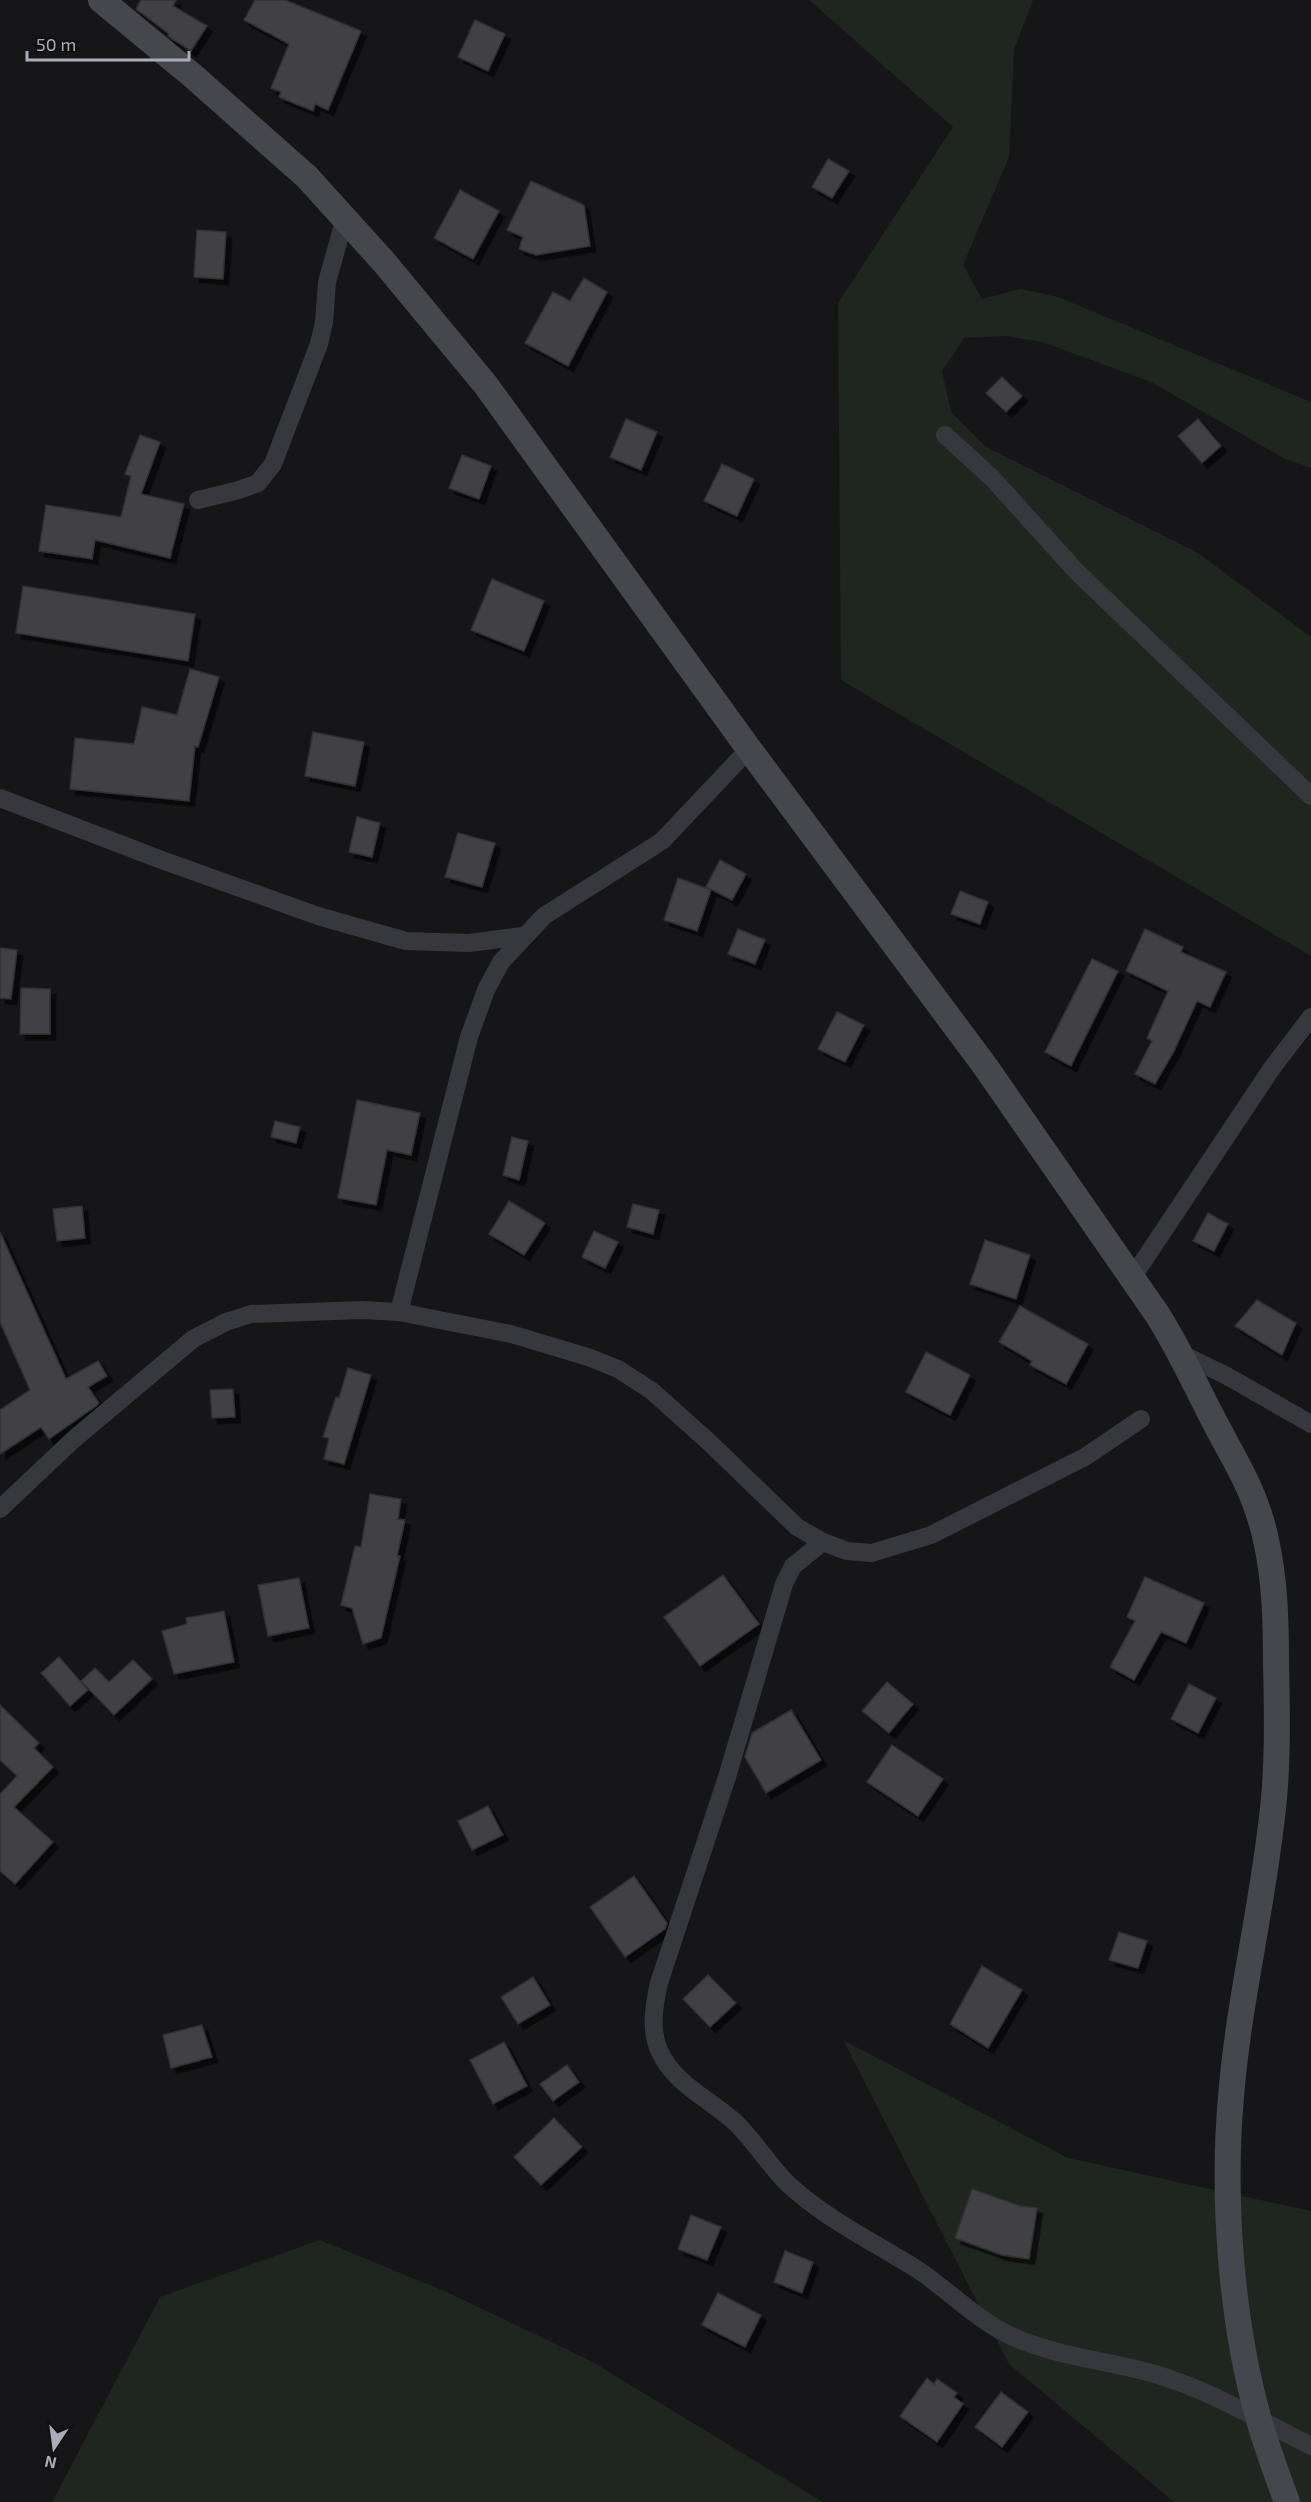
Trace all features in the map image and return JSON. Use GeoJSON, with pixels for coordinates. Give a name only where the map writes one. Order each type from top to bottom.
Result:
{"type":"FeatureCollection","features":[{"type":"Feature","properties":{"kind":"street"},"geometry":{"type":"LineString","coordinates":[[101,0],[267,140],[307,177],[345,218],[485,384],[749,749],[985,1066],[1157,1314],[1182,1354],[1202,1398],[1240,1466],[1256,1500],[1274,1588],[1277,1744],[1274,1798],[1236,2051],[1228,2141],[1235,2287],[1246,2364],[1259,2421],[1287,2502]]}},
{"type":"Feature","properties":{"kind":"street"},"geometry":{"type":"LineString","coordinates":[[198,500],[258,483],[273,464],[319,344],[324,322],[327,282],[345,218]]}},
{"type":"Feature","properties":{"kind":"street"},"geometry":{"type":"LineString","coordinates":[[945,435],[992,478],[1077,573],[1311,796]]}},
{"type":"Feature","properties":{"kind":"street"},"geometry":{"type":"LineString","coordinates":[[399,1312],[469,1037],[486,990],[501,962],[522,936],[544,916],[572,896],[662,841],[749,749]]}},
{"type":"Feature","properties":{"kind":"street"},"geometry":{"type":"LineString","coordinates":[[0,798],[159,860],[318,916],[406,941],[469,943],[522,936]]}},
{"type":"Feature","properties":{"kind":"street"},"geometry":{"type":"LineString","coordinates":[[1132,1278],[1272,1068],[1311,1017]]}},
{"type":"Feature","properties":{"kind":"street"},"geometry":{"type":"LineString","coordinates":[[0,1509],[74,1439],[193,1339],[226,1322],[251,1314],[362,1310],[399,1312],[512,1334],[549,1344],[618,1369],[652,1391],[797,1527],[823,1542],[847,1551],[872,1553],[931,1536],[1085,1457],[1141,1419]]}},
{"type":"Feature","properties":{"kind":"street"},"geometry":{"type":"LineString","coordinates":[[1182,1354],[1311,1424]]}},
{"type":"Feature","properties":{"kind":"street"},"geometry":{"type":"LineString","coordinates":[[823,1542],[793,1566],[784,1584],[727,1777],[659,1983],[654,2002],[654,2031],[660,2051],[677,2075],[736,2123],[793,2188],[832,2218],[916,2269],[1003,2332],[1039,2345],[1185,2384],[1223,2399],[1259,2421],[1311,2446]]}},
{"type":"Feature","properties":{"kind":"shaded area"},"geometry":{"type":"Polygon","coordinates":[[[809,0],[1033,0],[1014,50],[1009,157],[963,265],[982,299],[1021,289],[1058,297],[1311,402],[1311,468],[1285,459],[1151,382],[1042,342],[1006,336],[964,338],[942,371],[951,412],[986,447],[1198,553],[1311,637],[1311,956],[841,680],[838,303],[953,127],[809,0]]]}},
{"type":"Feature","properties":{"kind":"shaded area"},"geometry":{"type":"Polygon","coordinates":[[[843,2040],[1068,2158],[1311,2211],[1311,2502],[1174,2502],[1009,2364],[843,2040]]]}},
{"type":"Feature","properties":{"kind":"shaded area"},"geometry":{"type":"Polygon","coordinates":[[[320,2240],[449,2293],[591,2361],[823,2502],[52,2502],[160,2297],[320,2240]]]}},
{"type":"Feature","properties":{"kind":"building"},"geometry":{"type":"Polygon","coordinates":[[[141,0],[176,0],[173,6],[207,26],[191,51],[168,36],[169,34],[136,9],[141,0]]]}},
{"type":"Feature","properties":{"kind":"building"},"geometry":{"type":"Polygon","coordinates":[[[255,0],[285,0],[361,31],[328,110],[315,104],[313,111],[279,97],[281,92],[271,88],[289,44],[244,20],[255,0]]]}},
{"type":"Feature","properties":{"kind":"building"},"geometry":{"type":"Polygon","coordinates":[[[475,20],[505,34],[488,71],[458,57],[475,20]]]}},
{"type":"Feature","properties":{"kind":"building"},"geometry":{"type":"Polygon","coordinates":[[[828,159],[849,171],[832,198],[812,187],[828,159]]]}},
{"type":"Feature","properties":{"kind":"building"},"geometry":{"type":"Polygon","coordinates":[[[531,181],[584,205],[590,246],[536,255],[519,249],[523,237],[507,230],[531,181]]]}},
{"type":"Feature","properties":{"kind":"building"},"geometry":{"type":"Polygon","coordinates":[[[460,190],[499,211],[473,259],[434,238],[460,190]]]}},
{"type":"Feature","properties":{"kind":"building"},"geometry":{"type":"Polygon","coordinates":[[[197,230],[226,232],[223,279],[194,277],[197,230]]]}},
{"type":"Feature","properties":{"kind":"building"},"geometry":{"type":"Polygon","coordinates":[[[584,278],[607,292],[568,366],[525,343],[553,292],[570,301],[584,278]]]}},
{"type":"Feature","properties":{"kind":"building"},"geometry":{"type":"Polygon","coordinates":[[[1002,377],[1022,396],[1006,412],[986,393],[1002,377]]]}},
{"type":"Feature","properties":{"kind":"building"},"geometry":{"type":"Polygon","coordinates":[[[626,419],[657,432],[641,470],[610,457],[626,419]]]}},
{"type":"Feature","properties":{"kind":"building"},"geometry":{"type":"Polygon","coordinates":[[[1198,419],[1221,446],[1202,463],[1178,436],[1198,419]]]}},
{"type":"Feature","properties":{"kind":"building"},"geometry":{"type":"Polygon","coordinates":[[[140,435],[160,442],[141,494],[184,504],[170,558],[95,540],[92,559],[39,551],[46,505],[121,517],[131,476],[125,474],[140,435]]]}},
{"type":"Feature","properties":{"kind":"building"},"geometry":{"type":"Polygon","coordinates":[[[462,455],[491,466],[479,499],[449,488],[462,455]]]}},
{"type":"Feature","properties":{"kind":"building"},"geometry":{"type":"Polygon","coordinates":[[[722,464],[754,479],[737,516],[704,501],[722,464]]]}},
{"type":"Feature","properties":{"kind":"building"},"geometry":{"type":"Polygon","coordinates":[[[492,579],[544,601],[524,651],[471,630],[492,579]]]}},
{"type":"Feature","properties":{"kind":"building"},"geometry":{"type":"Polygon","coordinates":[[[23,586],[195,614],[188,661],[16,633],[23,586]]]}},
{"type":"Feature","properties":{"kind":"building"},"geometry":{"type":"Polygon","coordinates":[[[190,669],[219,677],[198,747],[195,746],[189,801],[70,789],[75,738],[134,744],[142,707],[177,715],[190,669]]]}},
{"type":"Feature","properties":{"kind":"building"},"geometry":{"type":"Polygon","coordinates":[[[313,732],[364,742],[355,786],[305,776],[313,732]]]}},
{"type":"Feature","properties":{"kind":"building"},"geometry":{"type":"Polygon","coordinates":[[[357,817],[380,823],[372,857],[349,852],[357,817]]]}},
{"type":"Feature","properties":{"kind":"building"},"geometry":{"type":"Polygon","coordinates":[[[458,833],[495,843],[482,887],[445,877],[458,833]]]}},
{"type":"Feature","properties":{"kind":"building"},"geometry":{"type":"Polygon","coordinates":[[[720,860],[746,874],[732,900],[706,887],[720,860]]]}},
{"type":"Feature","properties":{"kind":"building"},"geometry":{"type":"Polygon","coordinates":[[[678,878],[711,890],[697,931],[664,920],[678,878]]]}},
{"type":"Feature","properties":{"kind":"building"},"geometry":{"type":"Polygon","coordinates":[[[960,891],[988,902],[980,924],[951,914],[960,891]]]}},
{"type":"Feature","properties":{"kind":"building"},"geometry":{"type":"Polygon","coordinates":[[[738,929],[765,940],[755,964],[728,954],[738,929]]]}},
{"type":"Feature","properties":{"kind":"building"},"geometry":{"type":"Polygon","coordinates":[[[1145,929],[1183,947],[1181,952],[1226,972],[1210,1007],[1197,1001],[1174,1051],[1155,1084],[1135,1074],[1152,1041],[1147,1038],[1168,991],[1126,971],[1145,929]]]}},
{"type":"Feature","properties":{"kind":"building"},"geometry":{"type":"Polygon","coordinates":[[[0,948],[17,950],[11,999],[0,998],[0,948]]]}},
{"type":"Feature","properties":{"kind":"building"},"geometry":{"type":"Polygon","coordinates":[[[1092,959],[1118,971],[1071,1066],[1045,1052],[1092,959]]]}},
{"type":"Feature","properties":{"kind":"building"},"geometry":{"type":"Polygon","coordinates":[[[21,988],[50,989],[50,1034],[20,1034],[21,988]]]}},
{"type":"Feature","properties":{"kind":"building"},"geometry":{"type":"Polygon","coordinates":[[[837,1012],[864,1025],[845,1062],[818,1049],[837,1012]]]}},
{"type":"Feature","properties":{"kind":"building"},"geometry":{"type":"Polygon","coordinates":[[[357,1100],[420,1113],[411,1155],[387,1150],[376,1205],[338,1198],[357,1100]]]}},
{"type":"Feature","properties":{"kind":"building"},"geometry":{"type":"Polygon","coordinates":[[[275,1121],[300,1127],[296,1143],[271,1137],[275,1121]]]}},
{"type":"Feature","properties":{"kind":"building"},"geometry":{"type":"Polygon","coordinates":[[[512,1137],[528,1141],[519,1180],[503,1175],[512,1137]]]}},
{"type":"Feature","properties":{"kind":"building"},"geometry":{"type":"Polygon","coordinates":[[[509,1201],[545,1223],[524,1255],[489,1234],[509,1201]]]}},
{"type":"Feature","properties":{"kind":"building"},"geometry":{"type":"Polygon","coordinates":[[[633,1204],[659,1210],[653,1234],[627,1227],[633,1204]]]}},
{"type":"Feature","properties":{"kind":"building"},"geometry":{"type":"Polygon","coordinates":[[[82,1206],[85,1238],[57,1241],[53,1209],[82,1206]]]}},
{"type":"Feature","properties":{"kind":"building"},"geometry":{"type":"Polygon","coordinates":[[[1208,1213],[1228,1224],[1214,1251],[1193,1241],[1208,1213]]]}},
{"type":"Feature","properties":{"kind":"building"},"geometry":{"type":"Polygon","coordinates":[[[594,1231],[618,1242],[605,1268],[582,1257],[594,1231]]]}},
{"type":"Feature","properties":{"kind":"building"},"geometry":{"type":"Polygon","coordinates":[[[0,1232],[66,1379],[98,1361],[107,1376],[88,1387],[99,1403],[96,1406],[49,1439],[41,1427],[0,1454],[0,1410],[30,1390],[0,1322],[0,1232]]]}},
{"type":"Feature","properties":{"kind":"building"},"geometry":{"type":"Polygon","coordinates":[[[985,1240],[1030,1255],[1016,1299],[970,1284],[985,1240]]]}},
{"type":"Feature","properties":{"kind":"building"},"geometry":{"type":"Polygon","coordinates":[[[1257,1300],[1296,1323],[1282,1355],[1235,1326],[1257,1300]]]}},
{"type":"Feature","properties":{"kind":"building"},"geometry":{"type":"Polygon","coordinates":[[[1020,1306],[1088,1344],[1066,1384],[1030,1365],[1032,1361],[999,1342],[1020,1306]]]}},
{"type":"Feature","properties":{"kind":"building"},"geometry":{"type":"Polygon","coordinates":[[[926,1352],[970,1375],[950,1415],[906,1392],[926,1352]]]}},
{"type":"Feature","properties":{"kind":"building"},"geometry":{"type":"Polygon","coordinates":[[[348,1368],[371,1375],[344,1464],[324,1459],[329,1438],[323,1437],[348,1368]]]}},
{"type":"Feature","properties":{"kind":"building"},"geometry":{"type":"Polygon","coordinates":[[[233,1389],[235,1417],[212,1418],[210,1390],[233,1389]]]}},
{"type":"Feature","properties":{"kind":"building"},"geometry":{"type":"Polygon","coordinates":[[[370,1494],[401,1499],[398,1519],[405,1520],[397,1556],[400,1556],[381,1638],[363,1644],[352,1608],[341,1605],[355,1546],[361,1547],[370,1494]]]}},
{"type":"Feature","properties":{"kind":"building"},"geometry":{"type":"Polygon","coordinates":[[[723,1575],[759,1624],[700,1666],[664,1617],[723,1575]]]}},
{"type":"Feature","properties":{"kind":"building"},"geometry":{"type":"Polygon","coordinates":[[[1145,1577],[1204,1603],[1186,1643],[1161,1632],[1134,1680],[1110,1667],[1135,1621],[1127,1617],[1145,1577]]]}},
{"type":"Feature","properties":{"kind":"building"},"geometry":{"type":"Polygon","coordinates":[[[299,1578],[309,1628],[268,1636],[258,1585],[299,1578]]]}},
{"type":"Feature","properties":{"kind":"building"},"geometry":{"type":"Polygon","coordinates":[[[224,1611],[234,1662],[174,1674],[162,1631],[187,1624],[186,1618],[224,1611]]]}},
{"type":"Feature","properties":{"kind":"building"},"geometry":{"type":"Polygon","coordinates":[[[59,1657],[88,1690],[70,1706],[41,1673],[59,1657]]]}},
{"type":"Feature","properties":{"kind":"building"},"geometry":{"type":"Polygon","coordinates":[[[133,1660],[152,1679],[114,1715],[81,1681],[95,1668],[109,1682],[133,1660]]]}},
{"type":"Feature","properties":{"kind":"building"},"geometry":{"type":"Polygon","coordinates":[[[887,1682],[913,1704],[889,1733],[862,1711],[887,1682]]]}},
{"type":"Feature","properties":{"kind":"building"},"geometry":{"type":"Polygon","coordinates":[[[1189,1684],[1216,1698],[1198,1733],[1171,1719],[1189,1684]]]}},
{"type":"Feature","properties":{"kind":"building"},"geometry":{"type":"Polygon","coordinates":[[[0,1705],[39,1743],[34,1748],[53,1767],[14,1807],[53,1842],[15,1884],[0,1871],[0,1794],[17,1776],[0,1760],[0,1705]]]}},
{"type":"Feature","properties":{"kind":"building"},"geometry":{"type":"Polygon","coordinates":[[[791,1710],[821,1760],[766,1793],[745,1757],[752,1733],[791,1710]]]}},
{"type":"Feature","properties":{"kind":"building"},"geometry":{"type":"Polygon","coordinates":[[[892,1745],[943,1779],[918,1816],[867,1782],[892,1745]]]}},
{"type":"Feature","properties":{"kind":"building"},"geometry":{"type":"Polygon","coordinates":[[[488,1806],[503,1835],[472,1850],[458,1821],[488,1806]]]}},
{"type":"Feature","properties":{"kind":"building"},"geometry":{"type":"Polygon","coordinates":[[[634,1876],[667,1923],[665,1929],[625,1957],[590,1907],[634,1876]]]}},
{"type":"Feature","properties":{"kind":"building"},"geometry":{"type":"Polygon","coordinates":[[[1119,1932],[1147,1941],[1138,1968],[1109,1960],[1119,1932]]]}},
{"type":"Feature","properties":{"kind":"building"},"geometry":{"type":"Polygon","coordinates":[[[982,1966],[1022,1990],[988,2048],[950,2024],[982,1966]]]}},
{"type":"Feature","properties":{"kind":"building"},"geometry":{"type":"Polygon","coordinates":[[[708,1975],[736,2003],[710,2027],[683,1999],[708,1975]]]}},
{"type":"Feature","properties":{"kind":"building"},"geometry":{"type":"Polygon","coordinates":[[[533,1977],[550,2005],[518,2024],[501,1997],[533,1977]]]}},
{"type":"Feature","properties":{"kind":"building"},"geometry":{"type":"Polygon","coordinates":[[[202,2025],[212,2057],[171,2068],[163,2035],[202,2025]]]}},
{"type":"Feature","properties":{"kind":"building"},"geometry":{"type":"Polygon","coordinates":[[[504,2042],[527,2086],[493,2104],[470,2060],[504,2042]]]}},
{"type":"Feature","properties":{"kind":"building"},"geometry":{"type":"Polygon","coordinates":[[[567,2065],[579,2082],[553,2101],[540,2084],[567,2065]]]}},
{"type":"Feature","properties":{"kind":"building"},"geometry":{"type":"Polygon","coordinates":[[[554,2118],[582,2147],[541,2185],[514,2157],[554,2118]]]}},
{"type":"Feature","properties":{"kind":"building"},"geometry":{"type":"Polygon","coordinates":[[[972,2189],[1020,2206],[1037,2208],[1029,2259],[1002,2255],[955,2238],[972,2189]]]}},
{"type":"Feature","properties":{"kind":"building"},"geometry":{"type":"Polygon","coordinates":[[[691,2215],[721,2227],[707,2260],[678,2249],[691,2215]]]}},
{"type":"Feature","properties":{"kind":"building"},"geometry":{"type":"Polygon","coordinates":[[[785,2251],[813,2262],[802,2293],[774,2282],[785,2251]]]}},
{"type":"Feature","properties":{"kind":"building"},"geometry":{"type":"Polygon","coordinates":[[[718,2293],[761,2315],[745,2347],[702,2325],[718,2293]]]}},
{"type":"Feature","properties":{"kind":"building"},"geometry":{"type":"Polygon","coordinates":[[[927,2378],[934,2384],[937,2379],[957,2393],[954,2397],[963,2404],[937,2442],[900,2416],[927,2378]]]}},
{"type":"Feature","properties":{"kind":"building"},"geometry":{"type":"Polygon","coordinates":[[[1001,2392],[1028,2412],[1002,2447],[975,2427],[1001,2392]]]}}]}
